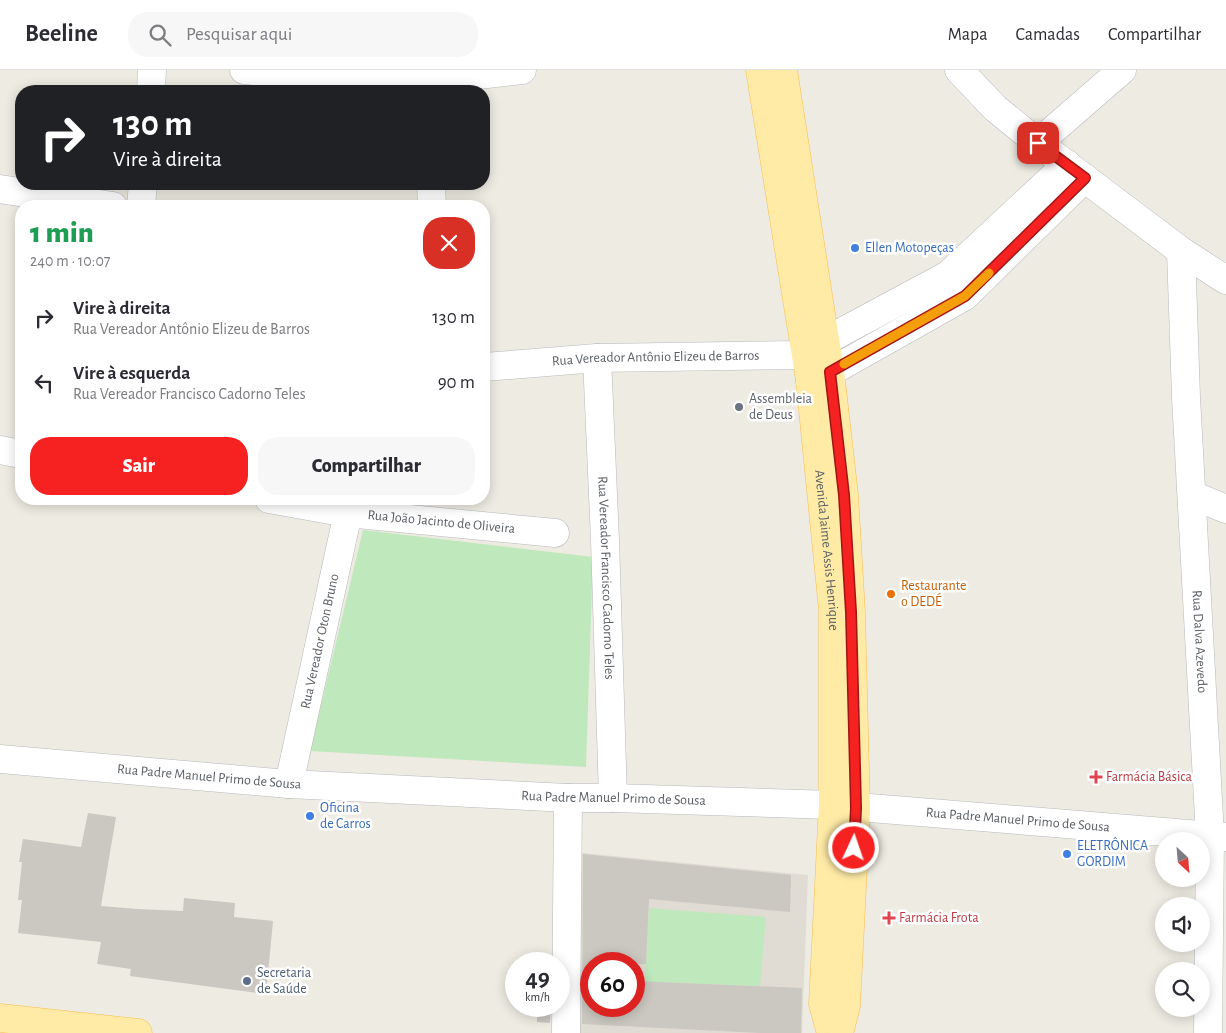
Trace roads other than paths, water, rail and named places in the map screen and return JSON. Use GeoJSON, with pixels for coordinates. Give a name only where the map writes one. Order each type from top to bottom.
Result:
{"type":"FeatureCollection","features":[{"type":"Feature","properties":{"kind":"main road","name":"Avenida Jaime Assis Henrique"},"geometry":{"type":"LineString","coordinates":[[760,70],[818,362],[845,807],[824,1004],[831,1033]]}},
{"type":"Feature","properties":{"kind":"main road"},"geometry":{"type":"LineString","coordinates":[[783,70],[818,362]]}},
{"type":"Feature","properties":{"kind":"main road"},"geometry":{"type":"LineString","coordinates":[[839,1033],[846,1006],[845,807]]}},
{"type":"Feature","properties":{"kind":"main road"},"geometry":{"type":"LineString","coordinates":[[0,1018],[43,1028],[138,1033]]}},
{"type":"Feature","properties":{"kind":"street"},"geometry":{"type":"LineString","coordinates":[[151,85],[152,70]]}},
{"type":"Feature","properties":{"kind":"street"},"geometry":{"type":"LineString","coordinates":[[244,70],[323,78],[427,81],[522,70]]}},
{"type":"Feature","properties":{"kind":"street"},"geometry":{"type":"LineString","coordinates":[[959,70],[995,108],[1038,143],[1181,251],[1226,280]]}},
{"type":"Feature","properties":{"kind":"street"},"geometry":{"type":"LineString","coordinates":[[1038,143],[1122,70]]}},
{"type":"Feature","properties":{"kind":"street","name":"Rua Vereador Antônio Elizeu de Barros"},"geometry":{"type":"LineString","coordinates":[[490,367],[597,358],[818,362],[965,296],[1076,171]]}},
{"type":"Feature","properties":{"kind":"street"},"geometry":{"type":"LineString","coordinates":[[0,189],[73,200]]}},
{"type":"Feature","properties":{"kind":"street","name":"Rua Dalva Azevedo"},"geometry":{"type":"LineString","coordinates":[[1181,251],[1186,397],[1192,495],[1218,836],[1208,1033]]}},
{"type":"Feature","properties":{"kind":"street","name":"Rua Vereador Francisco Cadorno Teles"},"geometry":{"type":"LineString","coordinates":[[597,358],[613,798]]}},
{"type":"Feature","properties":{"kind":"street"},"geometry":{"type":"LineString","coordinates":[[0,450],[15,453]]}},
{"type":"Feature","properties":{"kind":"street"},"geometry":{"type":"LineString","coordinates":[[1192,495],[1226,509]]}},
{"type":"Feature","properties":{"kind":"street","name":"Rua João Jacinto de Oliveira"},"geometry":{"type":"LineString","coordinates":[[349,506],[555,533]]}},
{"type":"Feature","properties":{"kind":"street","name":"Rua Vereador Oton Bruno"},"geometry":{"type":"LineString","coordinates":[[289,784],[349,506]]}},
{"type":"Feature","properties":{"kind":"street","name":"Rua Padre Manuel Primo de Sousa"},"geometry":{"type":"LineString","coordinates":[[0,759],[289,784],[568,798],[845,807],[1218,836]]}},
{"type":"Feature","properties":{"kind":"street"},"geometry":{"type":"LineString","coordinates":[[566,1033],[568,798]]}},
{"type":"Feature","properties":{"kind":"place","name":"Ellen Motopeças"},"geometry":{"type":"Point","coordinates":[855,248]}},
{"type":"Feature","properties":{"kind":"place","name":"Assembleia de Deus"},"geometry":{"type":"Point","coordinates":[739,407]}},
{"type":"Feature","properties":{"kind":"place","name":"Restaurante o DEDÉ"},"geometry":{"type":"Point","coordinates":[891,594]}},
{"type":"Feature","properties":{"kind":"place","name":"Farmácia Básica"},"geometry":{"type":"Point","coordinates":[1096,777]}},
{"type":"Feature","properties":{"kind":"place","name":"Oficina de Carros"},"geometry":{"type":"Point","coordinates":[310,816]}},
{"type":"Feature","properties":{"kind":"place","name":"ELETRÔNICA GORDIM"},"geometry":{"type":"Point","coordinates":[1067,854]}},
{"type":"Feature","properties":{"kind":"place","name":"Farmácia Frota"},"geometry":{"type":"Point","coordinates":[889,918]}},
{"type":"Feature","properties":{"kind":"place","name":"Secretaria de Saúde"},"geometry":{"type":"Point","coordinates":[247,981]}}]}
